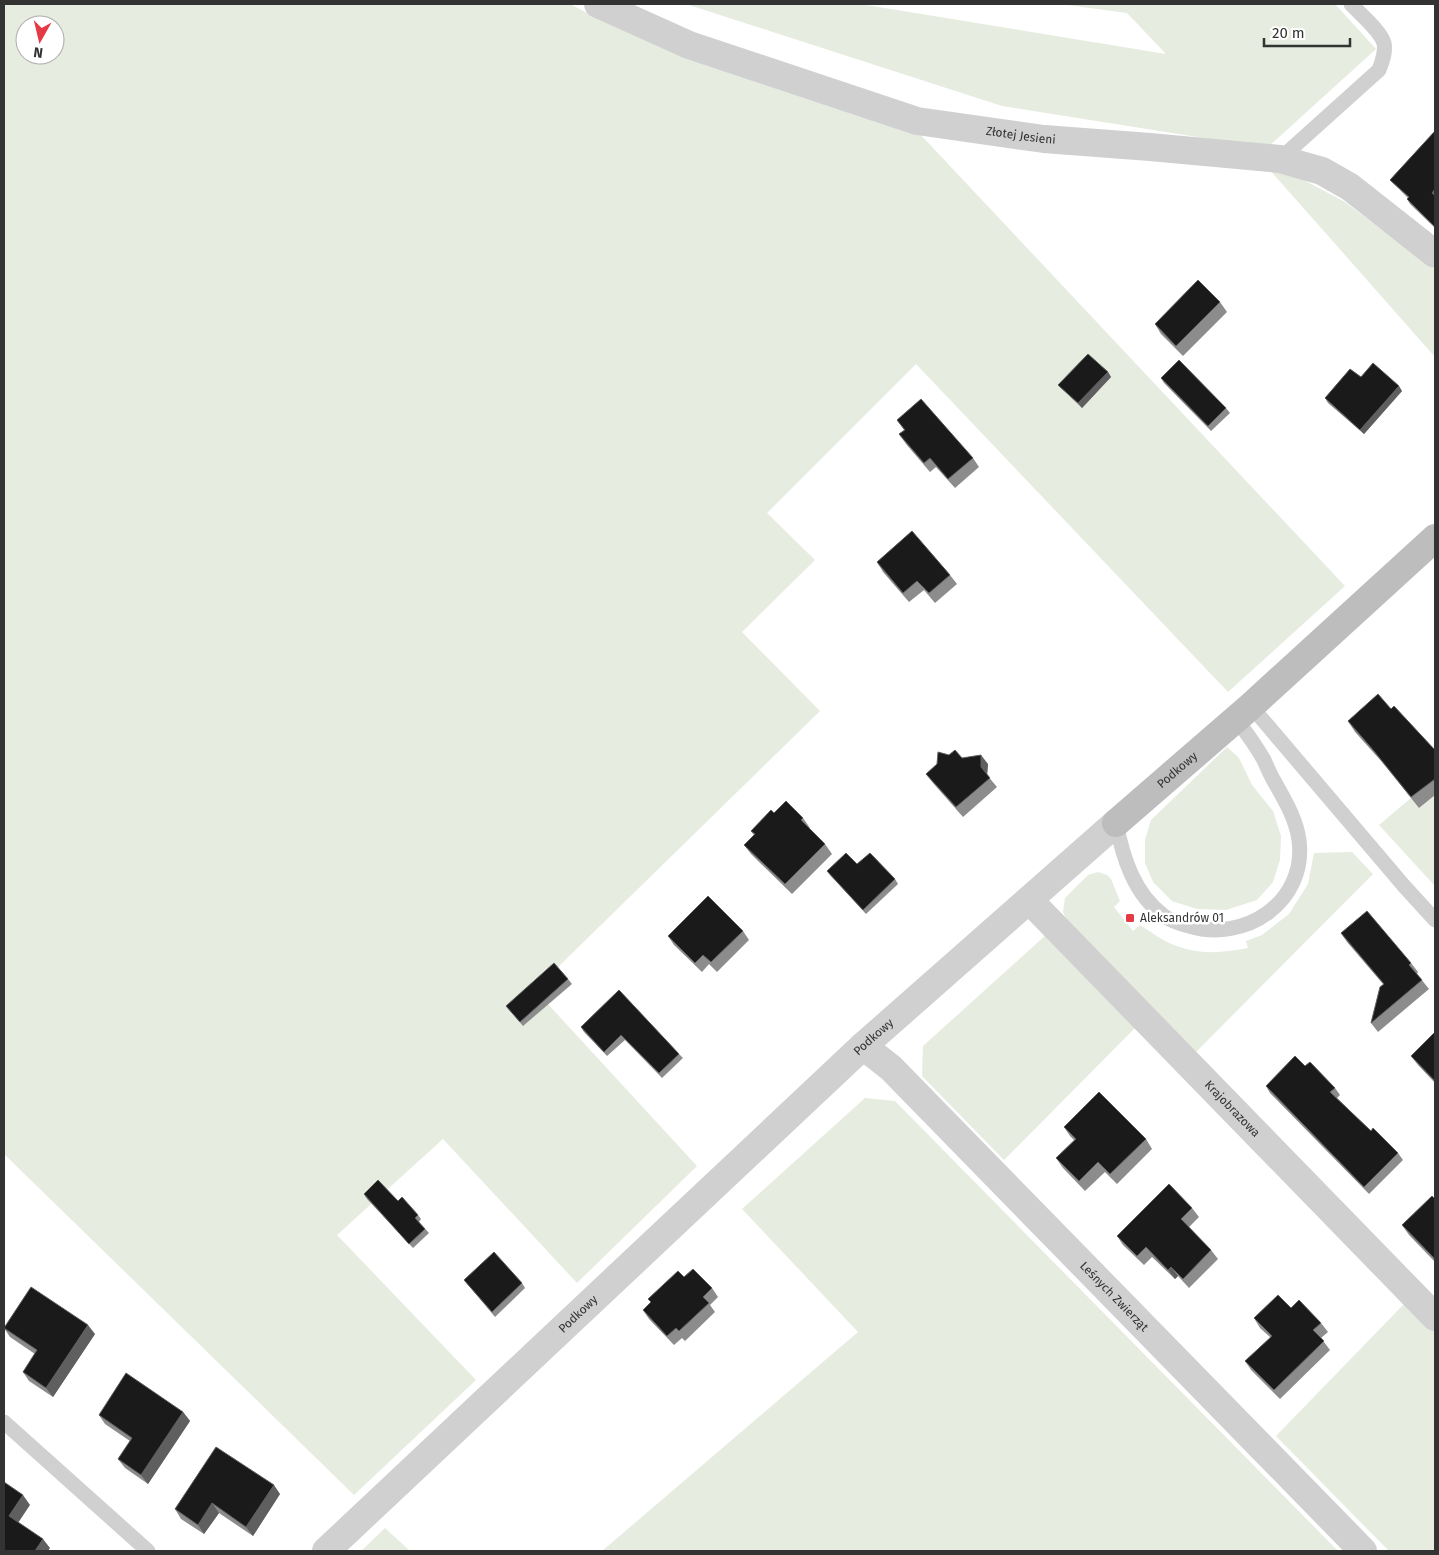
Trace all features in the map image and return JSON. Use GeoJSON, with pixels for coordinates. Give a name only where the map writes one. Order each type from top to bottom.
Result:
{"type":"FeatureCollection","features":[{"type":"Feature","properties":{"kind":"street","name":"Złotej Jesieni"},"geometry":{"type":"LineString","coordinates":[[598,4],[689,45],[917,121],[1044,138],[1280,159],[1322,171],[1350,187],[1435,254]]}},
{"type":"Feature","properties":{"kind":"street","name":"Podkowy"},"geometry":{"type":"LineString","coordinates":[[326,1551],[863,1046],[1244,712],[1435,538]]}},
{"type":"Feature","properties":{"kind":"street","name":"Krajobrazowa"},"geometry":{"type":"LineString","coordinates":[[1030,901],[1435,1317]]}},
{"type":"Feature","properties":{"kind":"street","name":"Leśnych Zwierząt"},"geometry":{"type":"LineString","coordinates":[[863,1046],[891,1068],[1363,1551]]}},
{"type":"Feature","properties":{"kind":"lane"},"geometry":{"type":"LineString","coordinates":[[1280,159],[1379,70],[1384,59],[1384,44],[1380,34],[1351,4]]}},
{"type":"Feature","properties":{"kind":"lane"},"geometry":{"type":"LineString","coordinates":[[1116,824],[1122,851],[1138,888],[1165,917],[1183,925],[1202,930],[1223,930],[1241,927],[1262,918],[1280,902],[1295,881],[1300,860],[1299,839],[1293,818],[1264,760],[1244,712]]}},
{"type":"Feature","properties":{"kind":"lane"},"geometry":{"type":"LineString","coordinates":[[1244,712],[1435,920]]}},
{"type":"Feature","properties":{"kind":"lane"},"geometry":{"type":"LineString","coordinates":[[4,1422],[148,1551]]}},
{"type":"Feature","properties":{"kind":"shaded area"},"geometry":{"type":"Polygon","coordinates":[[[4,4],[570,4],[591,15],[918,132],[1345,586],[1228,692],[916,364],[767,513],[815,560],[742,632],[820,711],[534,989],[697,1166],[577,1283],[443,1139],[337,1235],[476,1380],[354,1495],[4,1154],[4,4]]]}},
{"type":"Feature","properties":{"kind":"shaded area"},"geometry":{"type":"Polygon","coordinates":[[[686,4],[860,4],[1166,54],[1127,13],[1060,4],[1335,4],[1376,49],[1267,148],[1002,106],[686,4]]]}},
{"type":"Feature","properties":{"kind":"shaded area"},"geometry":{"type":"Polygon","coordinates":[[[1269,169],[1298,177],[1345,202],[1435,270],[1435,357],[1269,169]]]}},
{"type":"Feature","properties":{"kind":"shaded area"},"geometry":{"type":"Polygon","coordinates":[[[1227,747],[1239,758],[1252,785],[1273,811],[1281,836],[1280,860],[1273,882],[1257,900],[1226,910],[1197,909],[1172,901],[1153,882],[1145,863],[1145,840],[1151,820],[1227,747]]]}},
{"type":"Feature","properties":{"kind":"shaded area"},"geometry":{"type":"Polygon","coordinates":[[[1435,765],[1435,886],[1379,825],[1411,798],[1404,789],[1435,765]]]}},
{"type":"Feature","properties":{"kind":"shaded area"},"geometry":{"type":"Polygon","coordinates":[[[1352,852],[1373,874],[1196,1052],[1067,921],[1063,912],[1065,898],[1088,875],[1098,872],[1107,875],[1111,879],[1120,901],[1114,907],[1133,931],[1140,925],[1170,943],[1202,952],[1220,952],[1248,948],[1246,941],[1262,935],[1289,914],[1308,884],[1314,853],[1352,852]]]}},
{"type":"Feature","properties":{"kind":"shaded area"},"geometry":{"type":"Polygon","coordinates":[[[1047,934],[1136,1027],[1004,1160],[922,1076],[923,1046],[1047,934]]]}},
{"type":"Feature","properties":{"kind":"shaded area"},"geometry":{"type":"Polygon","coordinates":[[[865,1098],[895,1101],[1338,1551],[602,1551],[858,1332],[742,1209],[865,1098]]]}},
{"type":"Feature","properties":{"kind":"shaded area"},"geometry":{"type":"Polygon","coordinates":[[[1406,1302],[1435,1332],[1435,1551],[1389,1551],[1276,1436],[1406,1302]]]}},
{"type":"Feature","properties":{"kind":"shaded area"},"geometry":{"type":"Polygon","coordinates":[[[385,1528],[410,1551],[361,1551],[385,1528]]]}},
{"type":"Feature","properties":{"kind":"building"},"geometry":{"type":"Polygon","coordinates":[[[1435,131],[1435,189],[1432,193],[1435,196],[1435,227],[1407,199],[1409,197],[1390,180],[1435,131]]]}},
{"type":"Feature","properties":{"kind":"building"},"geometry":{"type":"Polygon","coordinates":[[[1198,280],[1220,302],[1176,346],[1155,324],[1198,280]]]}},
{"type":"Feature","properties":{"kind":"building"},"geometry":{"type":"Polygon","coordinates":[[[1088,354],[1108,372],[1078,403],[1058,385],[1088,354]]]}},
{"type":"Feature","properties":{"kind":"building"},"geometry":{"type":"Polygon","coordinates":[[[1179,360],[1226,408],[1208,426],[1161,378],[1179,360]]]}},
{"type":"Feature","properties":{"kind":"building"},"geometry":{"type":"Polygon","coordinates":[[[1373,363],[1399,386],[1360,430],[1325,398],[1350,369],[1361,377],[1373,363]]]}},
{"type":"Feature","properties":{"kind":"building"},"geometry":{"type":"Polygon","coordinates":[[[921,399],[973,458],[948,479],[930,458],[924,463],[899,434],[905,430],[897,420],[921,399]]]}},
{"type":"Feature","properties":{"kind":"building"},"geometry":{"type":"Polygon","coordinates":[[[912,531],[950,575],[929,593],[917,581],[903,593],[877,562],[912,531]]]}},
{"type":"Feature","properties":{"kind":"building"},"geometry":{"type":"Polygon","coordinates":[[[1378,694],[1391,709],[1394,706],[1435,748],[1435,779],[1411,797],[1348,721],[1378,694]]]}},
{"type":"Feature","properties":{"kind":"building"},"geometry":{"type":"Polygon","coordinates":[[[955,750],[962,758],[981,755],[981,767],[990,778],[956,807],[926,774],[937,764],[938,752],[949,755],[955,750]]]}},
{"type":"Feature","properties":{"kind":"building"},"geometry":{"type":"Polygon","coordinates":[[[786,801],[803,818],[801,820],[825,844],[785,884],[744,845],[755,834],[751,831],[771,810],[774,813],[786,801]]]}},
{"type":"Feature","properties":{"kind":"building"},"geometry":{"type":"Polygon","coordinates":[[[846,853],[857,864],[870,853],[895,879],[863,910],[827,871],[846,853]]]}},
{"type":"Feature","properties":{"kind":"building"},"geometry":{"type":"Polygon","coordinates":[[[708,896],[743,931],[711,962],[703,955],[695,963],[668,936],[708,896]]]}},
{"type":"Feature","properties":{"kind":"building"},"geometry":{"type":"Polygon","coordinates":[[[1367,911],[1411,963],[1409,965],[1422,980],[1371,1023],[1380,987],[1384,984],[1341,933],[1367,911]]]}},
{"type":"Feature","properties":{"kind":"building"},"geometry":{"type":"Polygon","coordinates":[[[554,963],[568,979],[520,1022],[506,1006],[554,963]]]}},
{"type":"Feature","properties":{"kind":"building"},"geometry":{"type":"Polygon","coordinates":[[[619,990],[679,1054],[659,1073],[621,1035],[604,1052],[581,1027],[619,990]]]}},
{"type":"Feature","properties":{"kind":"building"},"geometry":{"type":"Polygon","coordinates":[[[1435,1032],[1435,1081],[1411,1056],[1435,1032]]]}},
{"type":"Feature","properties":{"kind":"building"},"geometry":{"type":"Polygon","coordinates":[[[1295,1056],[1305,1066],[1310,1062],[1335,1088],[1330,1092],[1371,1131],[1373,1128],[1398,1153],[1364,1187],[1266,1086],[1295,1056]]]}},
{"type":"Feature","properties":{"kind":"building"},"geometry":{"type":"Polygon","coordinates":[[[1099,1092],[1146,1139],[1110,1174],[1098,1162],[1079,1181],[1056,1158],[1076,1139],[1064,1127],[1099,1092]]]}},
{"type":"Feature","properties":{"kind":"building"},"geometry":{"type":"Polygon","coordinates":[[[378,1180],[398,1201],[402,1197],[418,1215],[415,1218],[425,1229],[409,1244],[364,1194],[378,1180]]]}},
{"type":"Feature","properties":{"kind":"building"},"geometry":{"type":"Polygon","coordinates":[[[1169,1184],[1192,1208],[1181,1219],[1211,1250],[1183,1279],[1171,1267],[1168,1270],[1146,1247],[1137,1256],[1117,1236],[1169,1184]]]}},
{"type":"Feature","properties":{"kind":"building"},"geometry":{"type":"Polygon","coordinates":[[[1432,1196],[1435,1199],[1435,1259],[1402,1225],[1432,1196]]]}},
{"type":"Feature","properties":{"kind":"building"},"geometry":{"type":"Polygon","coordinates":[[[494,1252],[522,1283],[492,1312],[464,1280],[494,1252]]]}},
{"type":"Feature","properties":{"kind":"building"},"geometry":{"type":"Polygon","coordinates":[[[693,1269],[712,1288],[703,1297],[709,1303],[679,1331],[676,1328],[667,1336],[643,1310],[651,1302],[648,1299],[678,1271],[684,1277],[693,1269]]]}},
{"type":"Feature","properties":{"kind":"building"},"geometry":{"type":"Polygon","coordinates":[[[31,1287],[88,1325],[46,1388],[23,1372],[37,1350],[4,1328],[31,1287]]]}},
{"type":"Feature","properties":{"kind":"building"},"geometry":{"type":"Polygon","coordinates":[[[1278,1295],[1291,1308],[1299,1300],[1321,1323],[1313,1330],[1324,1341],[1274,1390],[1245,1361],[1272,1336],[1254,1318],[1278,1295]]]}},
{"type":"Feature","properties":{"kind":"building"},"geometry":{"type":"Polygon","coordinates":[[[126,1373],[183,1412],[141,1475],[118,1459],[132,1438],[99,1415],[126,1373]]]}},
{"type":"Feature","properties":{"kind":"building"},"geometry":{"type":"Polygon","coordinates":[[[216,1447],[274,1485],[246,1527],[212,1503],[198,1525],[175,1509],[216,1447]]]}},
{"type":"Feature","properties":{"kind":"building"},"geometry":{"type":"Polygon","coordinates":[[[4,1482],[23,1495],[9,1516],[43,1539],[35,1551],[4,1551],[4,1482]]]}},
{"type":"Feature","properties":{"kind":"place","name":"Aleksandrów 01"},"geometry":{"type":"Point","coordinates":[1130,918]}}]}
